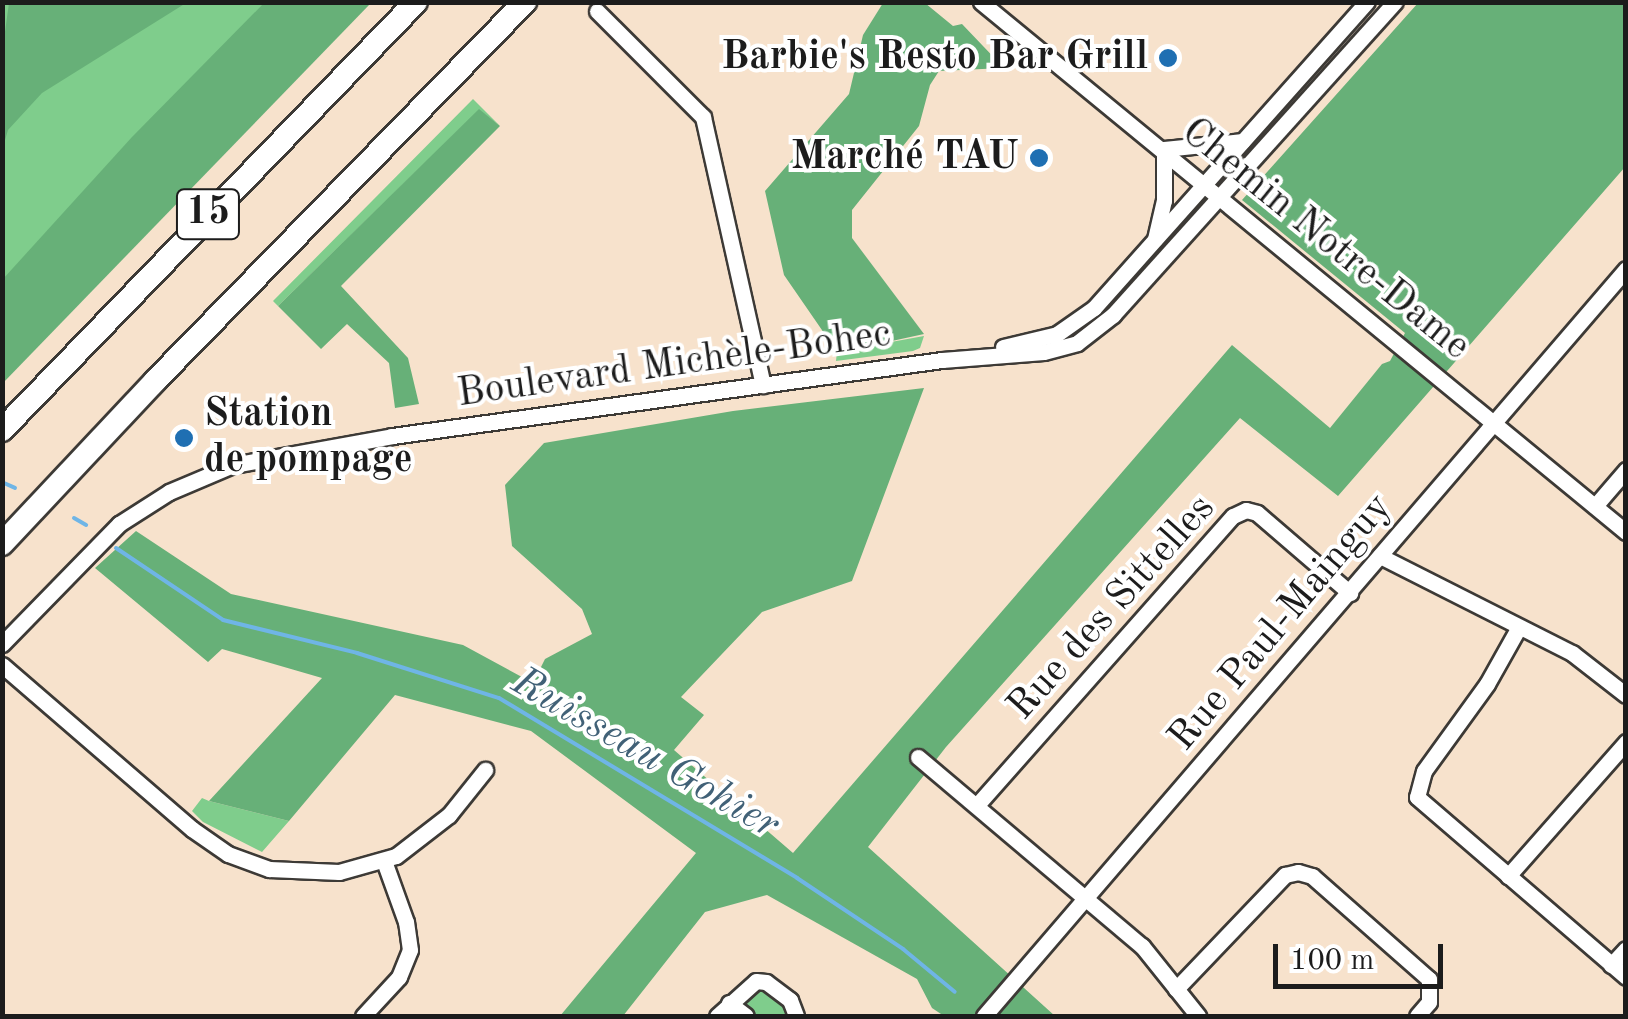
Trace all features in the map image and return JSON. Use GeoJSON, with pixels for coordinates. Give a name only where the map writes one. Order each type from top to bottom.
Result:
{"type":"FeatureCollection","features":[{"type":"Feature","properties":{"kind":"highway","name":"15"},"geometry":{"type":"LineString","coordinates":[[2,430],[416,2]]}},
{"type":"Feature","properties":{"kind":"highway","name":"15"},"geometry":{"type":"LineString","coordinates":[[2,544],[155,381],[525,2]]}},
{"type":"Feature","properties":{"kind":"street","name":"Chemin Notre-Dame"},"geometry":{"type":"LineString","coordinates":[[981,2],[1626,532]]}},
{"type":"Feature","properties":{"kind":"street","name":"Boulevard Michèle-Bohec"},"geometry":{"type":"LineString","coordinates":[[942,360],[1034,341],[1071,326],[1154,243],[1367,2]]}},
{"type":"Feature","properties":{"kind":"street","name":"Boulevard Michèle-Bohec"},"geometry":{"type":"LineString","coordinates":[[2,644],[120,524],[169,492],[220,469],[331,445],[942,360],[1044,352],[1085,338],[1114,315],[1395,2]]}},
{"type":"Feature","properties":{"kind":"street"},"geometry":{"type":"LineString","coordinates":[[596,12],[703,117],[763,384]]}},
{"type":"Feature","properties":{"kind":"street"},"geometry":{"type":"LineString","coordinates":[[1154,243],[1164,201],[1164,149],[1243,142]]}},
{"type":"Feature","properties":{"kind":"street","name":"Rue Paul-Mainguy"},"geometry":{"type":"LineString","coordinates":[[984,1016],[1087,901],[1626,269]]}},
{"type":"Feature","properties":{"kind":"street"},"geometry":{"type":"LineString","coordinates":[[1595,506],[1626,470]]}},
{"type":"Feature","properties":{"kind":"street","name":"Rue des Sittelles"},"geometry":{"type":"LineString","coordinates":[[977,805],[1232,516],[1246,510],[1257,513],[1350,593]]}},
{"type":"Feature","properties":{"kind":"street"},"geometry":{"type":"LineString","coordinates":[[1380,556],[1572,653],[1626,694]]}},
{"type":"Feature","properties":{"kind":"street"},"geometry":{"type":"LineString","coordinates":[[1519,627],[1487,684],[1417,783],[1416,797],[1626,978]]}},
{"type":"Feature","properties":{"kind":"street"},"geometry":{"type":"LineString","coordinates":[[2,665],[192,829],[228,854],[269,869],[308,874],[339,872],[384,861],[439,825],[485,770]]}},
{"type":"Feature","properties":{"kind":"street"},"geometry":{"type":"LineString","coordinates":[[1508,876],[1626,742]]}},
{"type":"Feature","properties":{"kind":"street"},"geometry":{"type":"LineString","coordinates":[[918,756],[1142,946],[1198,1016]]}},
{"type":"Feature","properties":{"kind":"street"},"geometry":{"type":"LineString","coordinates":[[363,1016],[399,977],[410,950],[406,922],[384,861]]}},
{"type":"Feature","properties":{"kind":"street"},"geometry":{"type":"LineString","coordinates":[[1176,989],[1285,874],[1298,872],[1312,876],[1429,980],[1429,1002],[1416,1016]]}},
{"type":"Feature","properties":{"kind":"street"},"geometry":{"type":"LineString","coordinates":[[1611,965],[1626,949]]}},
{"type":"Feature","properties":{"kind":"street"},"geometry":{"type":"LineString","coordinates":[[716,1016],[746,986],[766,982],[790,1000],[796,1016]]}},
{"type":"Feature","properties":{"kind":"street"},"geometry":{"type":"LineString","coordinates":[[730,1002],[746,1016]]}},
{"type":"Feature","properties":{"kind":"green space"},"geometry":{"type":"Polygon","coordinates":[[[9,2],[186,3],[42,93],[8,130],[3,147],[3,46],[9,2]]]}},
{"type":"Feature","properties":{"kind":"green space"},"geometry":{"type":"Polygon","coordinates":[[[338,2],[2,367],[2,3],[338,2]]]}},
{"type":"Feature","properties":{"kind":"green space"},"geometry":{"type":"Polygon","coordinates":[[[264,3],[371,3],[3,383],[3,279],[132,137],[264,3]]]}},
{"type":"Feature","properties":{"kind":"green space"},"geometry":{"type":"Polygon","coordinates":[[[883,3],[925,3],[953,26],[962,24],[1004,68],[939,71],[930,85],[919,126],[852,210],[852,238],[924,334],[869,346],[845,343],[841,333],[824,333],[784,275],[765,191],[849,94],[863,35],[883,3]]]}},
{"type":"Feature","properties":{"kind":"green space"},"geometry":{"type":"Polygon","coordinates":[[[1418,3],[1625,3],[1625,167],[1338,496],[1240,418],[946,747],[868,847],[1055,1016],[944,1016],[932,1008],[917,979],[767,895],[705,912],[623,1016],[560,1016],[696,853],[531,731],[395,695],[289,821],[209,801],[322,678],[222,649],[208,662],[95,568],[136,531],[231,594],[463,645],[533,683],[545,659],[592,634],[582,609],[512,546],[505,485],[544,443],[733,411],[924,388],[852,581],[762,612],[681,697],[704,715],[674,750],[793,853],[1232,345],[1330,428],[1382,364],[1390,361],[1405,333],[1242,200],[1418,3]]]}},
{"type":"Feature","properties":{"kind":"green space"},"geometry":{"type":"Polygon","coordinates":[[[473,99],[500,126],[479,110],[278,306],[273,301],[473,99]]]}},
{"type":"Feature","properties":{"kind":"green space"},"geometry":{"type":"Polygon","coordinates":[[[479,109],[500,126],[341,286],[408,358],[419,404],[395,408],[389,363],[347,324],[321,349],[278,306],[479,109]]]}},
{"type":"Feature","properties":{"kind":"green space"},"geometry":{"type":"Polygon","coordinates":[[[824,333],[841,333],[845,343],[869,346],[924,336],[920,348],[913,351],[836,361],[837,351],[824,333]]]}},
{"type":"Feature","properties":{"kind":"green space"},"geometry":{"type":"Polygon","coordinates":[[[202,798],[289,821],[262,852],[203,822],[192,811],[202,798]]]}},
{"type":"Feature","properties":{"kind":"green space"},"geometry":{"type":"Polygon","coordinates":[[[761,988],[787,1008],[789,1016],[757,1016],[748,1008],[745,1001],[751,990],[761,988]]]}},
{"type":"Feature","properties":{"kind":"waterway","name":"Ruisseau Gohier"},"geometry":{"type":"LineString","coordinates":[[4,483],[15,488]]}},
{"type":"Feature","properties":{"kind":"waterway","name":"Ruisseau Gohier"},"geometry":{"type":"LineString","coordinates":[[74,518],[86,525]]}},
{"type":"Feature","properties":{"kind":"waterway","name":"Ruisseau Gohier"},"geometry":{"type":"LineString","coordinates":[[116,548],[223,620],[357,653],[499,698],[797,878],[903,949],[955,992]]}},
{"type":"Feature","properties":{"kind":"place","name":"Barbie's Resto Bar Grill"},"geometry":{"type":"Point","coordinates":[1168,58]}},
{"type":"Feature","properties":{"kind":"place","name":"Marché TAU"},"geometry":{"type":"Point","coordinates":[1039,158]}},
{"type":"Feature","properties":{"kind":"place","name":"Station de pompage"},"geometry":{"type":"Point","coordinates":[184,438]}}]}
